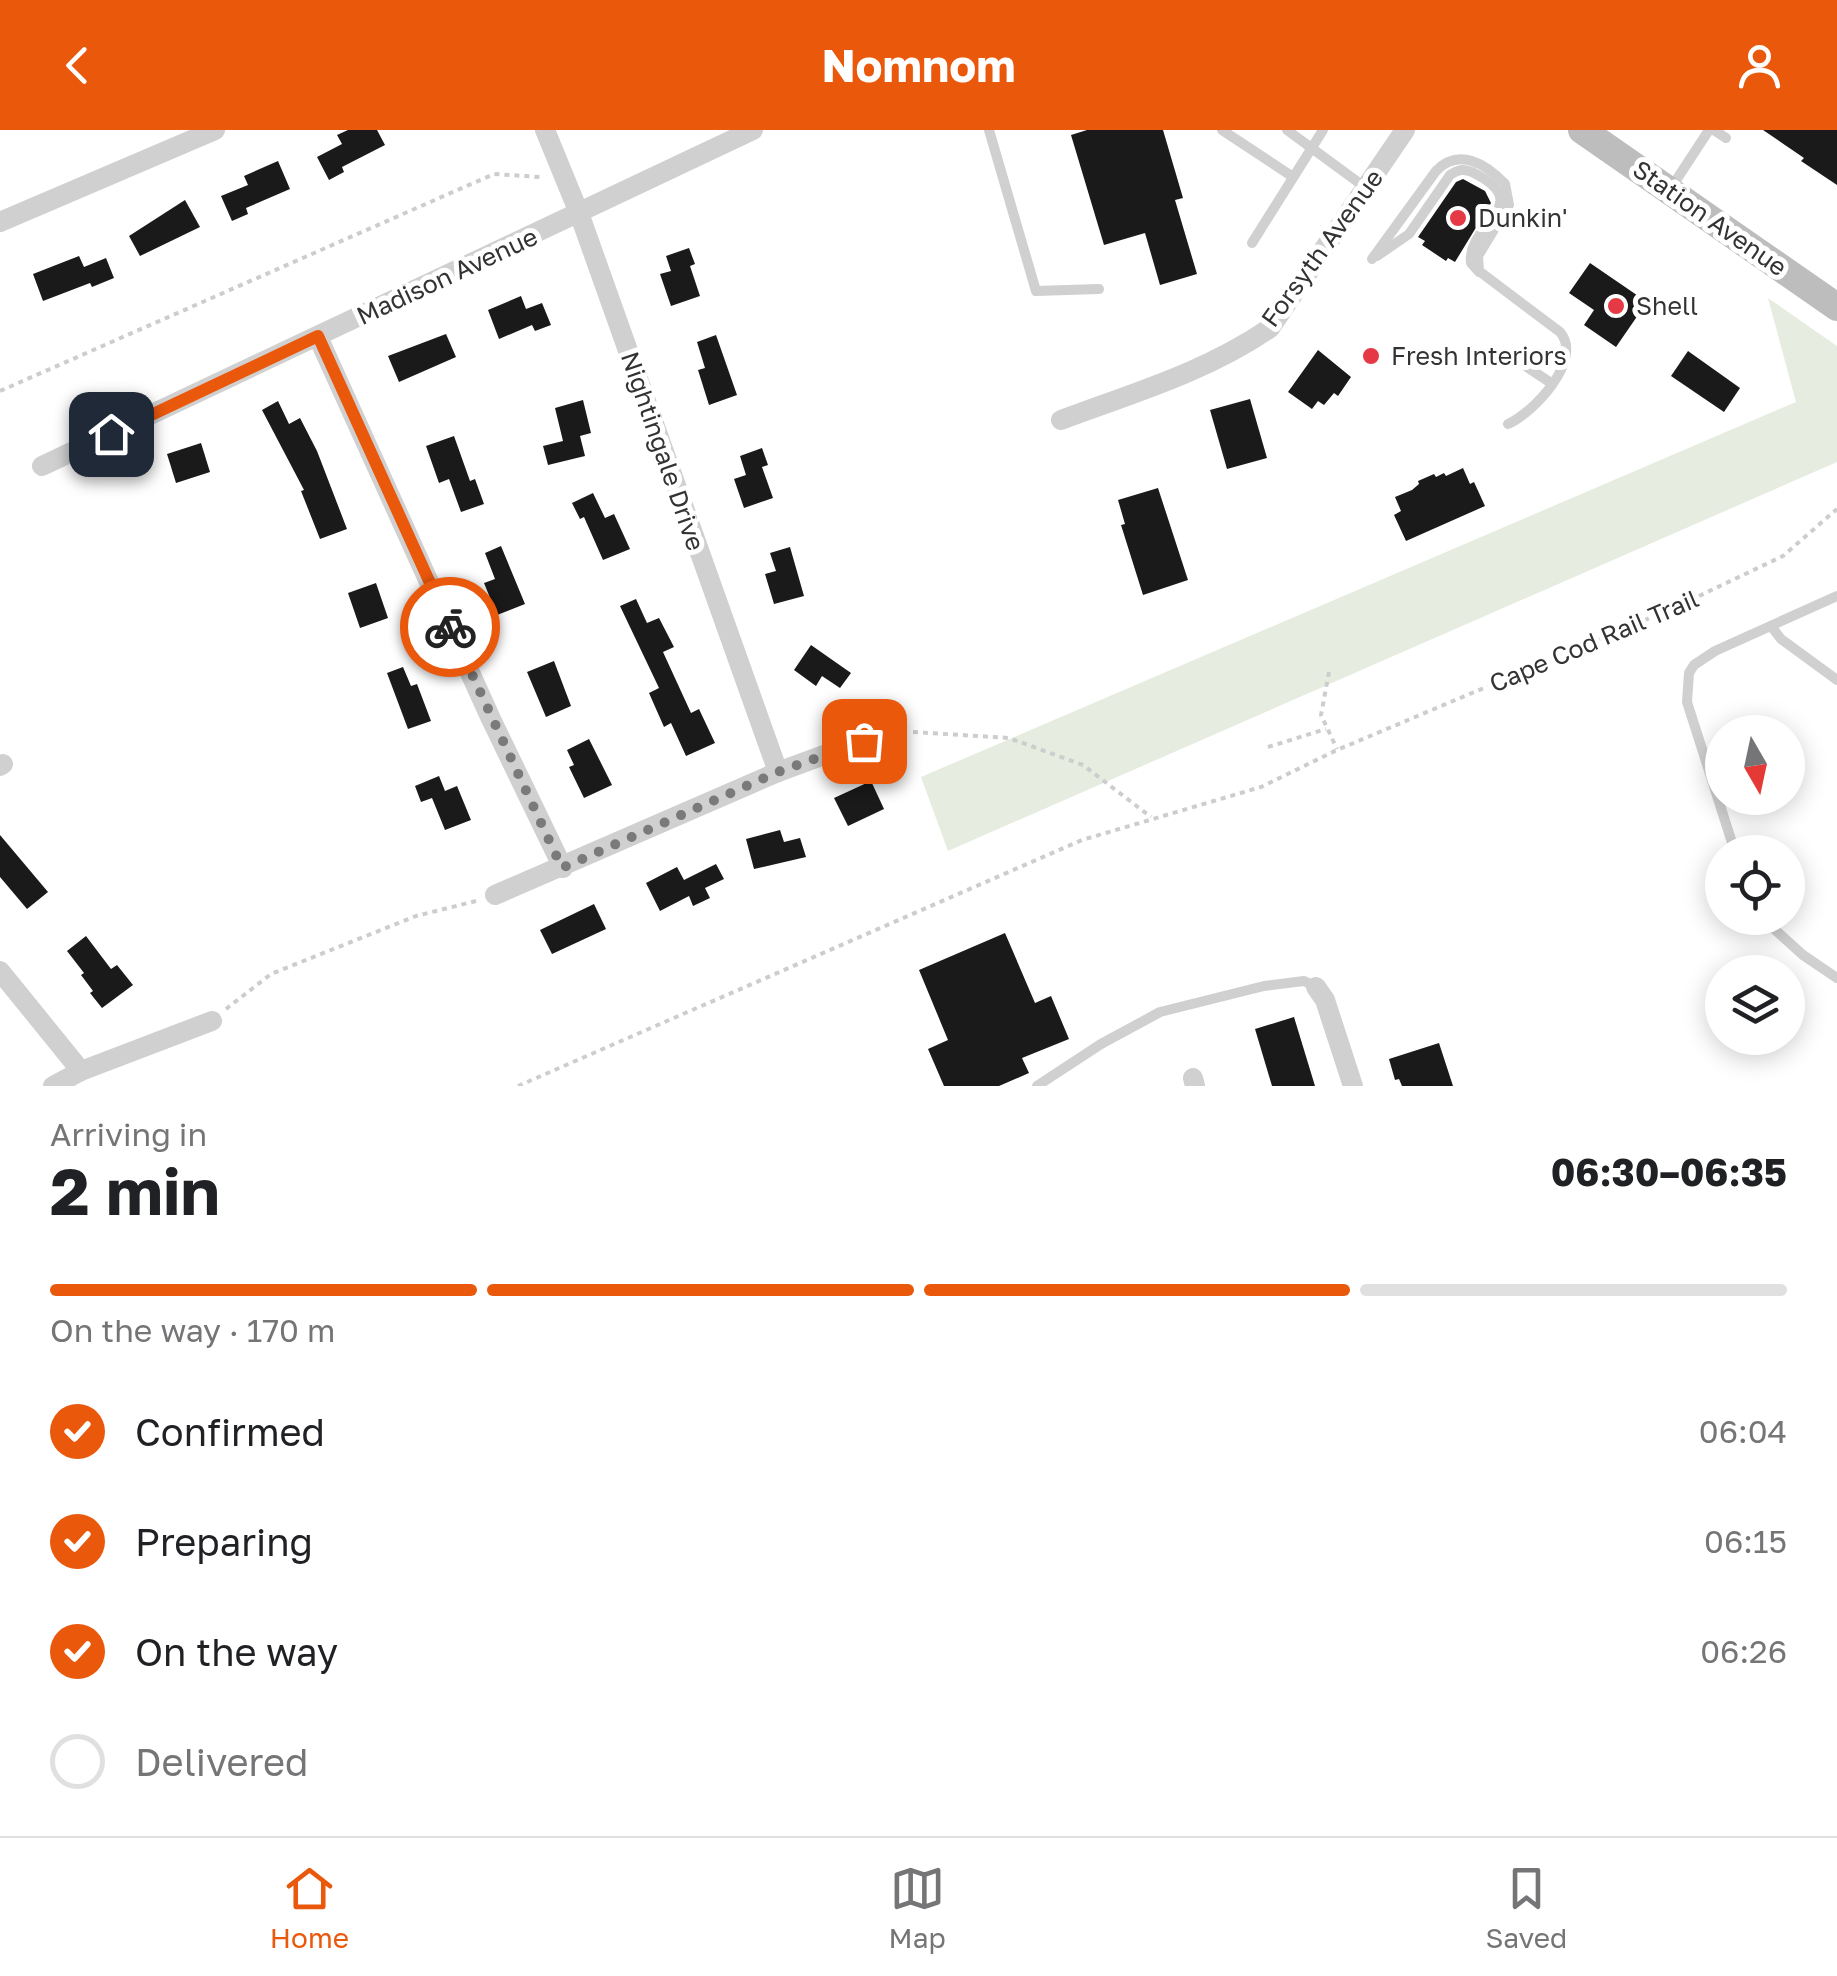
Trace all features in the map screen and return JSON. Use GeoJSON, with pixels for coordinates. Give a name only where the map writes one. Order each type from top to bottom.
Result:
{"type":"FeatureCollection","features":[{"type":"Feature","properties":{"kind":"main road","name":"Station Avenue"},"geometry":{"type":"LineString","coordinates":[[1582,130],[1837,307]]}},
{"type":"Feature","properties":{"kind":"street"},"geometry":{"type":"LineString","coordinates":[[0,222],[215,130]]}},
{"type":"Feature","properties":{"kind":"street","name":"Nightingale Drive"},"geometry":{"type":"LineString","coordinates":[[546,130],[579,212],[778,772]]}},
{"type":"Feature","properties":{"kind":"street","name":"Madison Avenue"},"geometry":{"type":"LineString","coordinates":[[42,466],[753,130]]}},
{"type":"Feature","properties":{"kind":"street","name":"Forsyth Avenue"},"geometry":{"type":"LineString","coordinates":[[1061,420],[1189,373],[1238,350],[1270,328],[1405,130]]}},
{"type":"Feature","properties":{"kind":"street"},"geometry":{"type":"LineString","coordinates":[[318,336],[562,868]]}},
{"type":"Feature","properties":{"kind":"street"},"geometry":{"type":"LineString","coordinates":[[495,895],[778,772],[892,730]]}},
{"type":"Feature","properties":{"kind":"street"},"geometry":{"type":"LineString","coordinates":[[0,971],[81,1071]]}},
{"type":"Feature","properties":{"kind":"street"},"geometry":{"type":"LineString","coordinates":[[1316,987],[1325,1000],[1354,1086]]}},
{"type":"Feature","properties":{"kind":"street"},"geometry":{"type":"LineString","coordinates":[[52,1086],[212,1020]]}},
{"type":"Feature","properties":{"kind":"lane"},"geometry":{"type":"LineString","coordinates":[[989,130],[1036,291],[1099,289]]}},
{"type":"Feature","properties":{"kind":"lane"},"geometry":{"type":"LineString","coordinates":[[1222,130],[1294,176]]}},
{"type":"Feature","properties":{"kind":"lane"},"geometry":{"type":"LineString","coordinates":[[1287,130],[1366,188]]}},
{"type":"Feature","properties":{"kind":"lane"},"geometry":{"type":"LineString","coordinates":[[1252,243],[1322,130]]}},
{"type":"Feature","properties":{"kind":"lane"},"geometry":{"type":"LineString","coordinates":[[1670,190],[1711,130],[1726,138]]}},
{"type":"Feature","properties":{"kind":"lane"},"geometry":{"type":"LineString","coordinates":[[1372,260],[1436,171],[1450,159],[1468,158],[1500,178],[1510,198],[1507,211],[1478,256],[1481,274],[1566,338],[1568,346],[1566,363],[1528,414],[1508,424]]}},
{"type":"Feature","properties":{"kind":"lane"},"geometry":{"type":"LineString","coordinates":[[1528,367],[1550,384]]}},
{"type":"Feature","properties":{"kind":"lane"},"geometry":{"type":"LineString","coordinates":[[1729,835],[1687,702],[1686,682],[1694,664],[1837,596]]}},
{"type":"Feature","properties":{"kind":"lane"},"geometry":{"type":"LineString","coordinates":[[1771,626],[1781,639],[1837,680]]}},
{"type":"Feature","properties":{"kind":"lane"},"geometry":{"type":"LineString","coordinates":[[1781,935],[1837,978]]}},
{"type":"Feature","properties":{"kind":"lane"},"geometry":{"type":"LineString","coordinates":[[1037,1086],[1160,1012],[1264,986],[1304,982],[1316,987]]}},
{"type":"Feature","properties":{"kind":"path"},"geometry":{"type":"LineString","coordinates":[[0,391],[494,174],[565,179]]}},
{"type":"Feature","properties":{"kind":"path","name":"Cape Cod Rail Trail"},"geometry":{"type":"LineString","coordinates":[[518,1086],[1067,846],[1151,817],[1261,787],[1338,750],[1764,567],[1801,544],[1837,509]]}},
{"type":"Feature","properties":{"kind":"path"},"geometry":{"type":"LineString","coordinates":[[1329,672],[1322,715],[1338,750]]}},
{"type":"Feature","properties":{"kind":"path"},"geometry":{"type":"LineString","coordinates":[[1268,746],[1328,729]]}},
{"type":"Feature","properties":{"kind":"path"},"geometry":{"type":"LineString","coordinates":[[892,730],[1009,738],[1083,765],[1151,817]]}},
{"type":"Feature","properties":{"kind":"path"},"geometry":{"type":"LineString","coordinates":[[212,1020],[271,974],[416,916],[495,895]]}},
{"type":"Feature","properties":{"kind":"shaded area"},"geometry":{"type":"Polygon","coordinates":[[[1768,298],[1837,346],[1837,462],[948,851],[921,777],[1796,402],[1768,298]]]}},
{"type":"Feature","properties":{"kind":"building"},"geometry":{"type":"Polygon","coordinates":[[[348,130],[377,130],[385,145],[342,167],[344,172],[329,180],[317,157],[342,144],[337,135],[348,130]]]}},
{"type":"Feature","properties":{"kind":"building"},"geometry":{"type":"Polygon","coordinates":[[[1087,130],[1163,130],[1183,198],[1175,200],[1197,274],[1160,285],[1145,233],[1104,245],[1071,135],[1087,130]]]}},
{"type":"Feature","properties":{"kind":"building"},"geometry":{"type":"Polygon","coordinates":[[[1763,130],[1837,130],[1837,185],[1801,161],[1804,158],[1763,130]]]}},
{"type":"Feature","properties":{"kind":"building"},"geometry":{"type":"Polygon","coordinates":[[[278,161],[290,189],[246,208],[248,214],[232,221],[221,196],[248,185],[244,176],[278,161]]]}},
{"type":"Feature","properties":{"kind":"building","name":"Dunkin'"},"geometry":{"type":"Polygon","coordinates":[[[1463,179],[1485,191],[1491,203],[1455,262],[1448,258],[1446,261],[1422,245],[1425,241],[1418,237],[1456,182],[1463,179]]]}},
{"type":"Feature","properties":{"kind":"building"},"geometry":{"type":"Polygon","coordinates":[[[185,200],[200,227],[140,256],[129,236],[185,200]]]}},
{"type":"Feature","properties":{"kind":"building"},"geometry":{"type":"Polygon","coordinates":[[[689,248],[695,264],[690,266],[700,296],[671,306],[660,274],[671,271],[666,256],[689,248]]]}},
{"type":"Feature","properties":{"kind":"building"},"geometry":{"type":"Polygon","coordinates":[[[79,256],[84,267],[106,258],[114,278],[43,301],[33,274],[79,256]]]}},
{"type":"Feature","properties":{"kind":"building","name":"Shell"},"geometry":{"type":"Polygon","coordinates":[[[1590,263],[1647,302],[1616,347],[1584,325],[1594,310],[1569,293],[1590,263]]]}},
{"type":"Feature","properties":{"kind":"building"},"geometry":{"type":"Polygon","coordinates":[[[521,296],[526,309],[542,303],[551,325],[535,331],[532,325],[499,339],[488,310],[521,296]]]}},
{"type":"Feature","properties":{"kind":"building"},"geometry":{"type":"Polygon","coordinates":[[[446,334],[456,357],[399,382],[388,356],[446,334]]]}},
{"type":"Feature","properties":{"kind":"building"},"geometry":{"type":"Polygon","coordinates":[[[716,335],[737,395],[709,405],[698,370],[705,368],[697,342],[716,335]]]}},
{"type":"Feature","properties":{"kind":"building"},"geometry":{"type":"Polygon","coordinates":[[[1318,350],[1351,377],[1338,396],[1334,393],[1324,405],[1318,401],[1312,409],[1288,392],[1318,350]]]}},
{"type":"Feature","properties":{"kind":"building"},"geometry":{"type":"Polygon","coordinates":[[[1688,351],[1740,388],[1724,412],[1671,376],[1688,351]]]}},
{"type":"Feature","properties":{"kind":"building"},"geometry":{"type":"Polygon","coordinates":[[[1250,399],[1267,458],[1227,469],[1210,410],[1250,399]]]}},
{"type":"Feature","properties":{"kind":"building"},"geometry":{"type":"Polygon","coordinates":[[[583,400],[591,433],[580,436],[585,456],[548,465],[543,446],[563,441],[555,408],[583,400]]]}},
{"type":"Feature","properties":{"kind":"building"},"geometry":{"type":"Polygon","coordinates":[[[278,401],[289,424],[300,418],[347,529],[320,539],[301,491],[304,490],[262,410],[278,401]]]}},
{"type":"Feature","properties":{"kind":"building"},"geometry":{"type":"Polygon","coordinates":[[[454,436],[470,481],[475,479],[484,504],[461,512],[449,479],[439,483],[426,446],[454,436]]]}},
{"type":"Feature","properties":{"kind":"building"},"geometry":{"type":"Polygon","coordinates":[[[201,443],[210,472],[176,483],[167,454],[201,443]]]}},
{"type":"Feature","properties":{"kind":"building"},"geometry":{"type":"Polygon","coordinates":[[[762,448],[768,465],[762,467],[773,498],[744,508],[734,479],[746,475],[740,456],[762,448]]]}},
{"type":"Feature","properties":{"kind":"building"},"geometry":{"type":"Polygon","coordinates":[[[1463,468],[1485,506],[1406,541],[1394,515],[1401,511],[1395,497],[1434,474],[1446,476],[1463,468]]]}},
{"type":"Feature","properties":{"kind":"building"},"geometry":{"type":"Polygon","coordinates":[[[1158,488],[1188,580],[1143,595],[1121,525],[1125,524],[1118,500],[1158,488]]]}},
{"type":"Feature","properties":{"kind":"building"},"geometry":{"type":"Polygon","coordinates":[[[593,493],[605,518],[614,514],[630,549],[603,560],[584,517],[580,519],[572,503],[593,493]]]}},
{"type":"Feature","properties":{"kind":"building"},"geometry":{"type":"Polygon","coordinates":[[[501,546],[525,604],[497,615],[484,583],[495,579],[485,553],[501,546]]]}},
{"type":"Feature","properties":{"kind":"building"},"geometry":{"type":"Polygon","coordinates":[[[790,547],[804,596],[774,604],[765,574],[776,571],[770,553],[790,547]]]}},
{"type":"Feature","properties":{"kind":"building"},"geometry":{"type":"Polygon","coordinates":[[[376,583],[388,618],[360,628],[348,593],[376,583]]]}},
{"type":"Feature","properties":{"kind":"building"},"geometry":{"type":"Polygon","coordinates":[[[636,599],[647,623],[659,618],[674,647],[663,652],[691,713],[699,709],[715,743],[686,756],[671,723],[664,727],[649,693],[659,688],[620,606],[636,599]]]}},
{"type":"Feature","properties":{"kind":"building"},"geometry":{"type":"Polygon","coordinates":[[[811,645],[851,673],[840,688],[822,676],[816,686],[794,670],[811,645]]]}},
{"type":"Feature","properties":{"kind":"building"},"geometry":{"type":"Polygon","coordinates":[[[554,661],[571,706],[546,717],[527,672],[554,661]]]}},
{"type":"Feature","properties":{"kind":"building"},"geometry":{"type":"Polygon","coordinates":[[[403,667],[411,686],[417,684],[431,721],[408,729],[387,673],[403,667]]]}},
{"type":"Feature","properties":{"kind":"building"},"geometry":{"type":"Polygon","coordinates":[[[589,739],[612,785],[584,798],[569,767],[574,765],[567,750],[589,739]]]}},
{"type":"Feature","properties":{"kind":"building"},"geometry":{"type":"Polygon","coordinates":[[[439,776],[445,791],[457,786],[471,820],[445,830],[432,798],[421,802],[415,786],[439,776]]]}},
{"type":"Feature","properties":{"kind":"building"},"geometry":{"type":"Polygon","coordinates":[[[871,781],[884,809],[848,826],[834,798],[871,781]]]}},
{"type":"Feature","properties":{"kind":"building"},"geometry":{"type":"Polygon","coordinates":[[[780,830],[784,842],[800,838],[806,857],[754,869],[746,839],[780,830]]]}},
{"type":"Feature","properties":{"kind":"building"},"geometry":{"type":"Polygon","coordinates":[[[0,835],[48,892],[27,909],[0,877],[0,835]]]}},
{"type":"Feature","properties":{"kind":"building"},"geometry":{"type":"Polygon","coordinates":[[[716,864],[724,879],[705,888],[710,898],[693,906],[689,896],[660,911],[646,883],[677,867],[684,880],[716,864]]]}},
{"type":"Feature","properties":{"kind":"building"},"geometry":{"type":"Polygon","coordinates":[[[594,904],[606,929],[552,954],[540,930],[594,904]]]}},
{"type":"Feature","properties":{"kind":"building"},"geometry":{"type":"Polygon","coordinates":[[[1005,933],[1035,1003],[1051,996],[1069,1039],[1022,1058],[1029,1073],[999,1086],[944,1086],[928,1049],[948,1040],[919,970],[1005,933]]]}},
{"type":"Feature","properties":{"kind":"building"},"geometry":{"type":"Polygon","coordinates":[[[86,936],[111,969],[117,965],[133,985],[102,1008],[67,951],[86,936]]]}},
{"type":"Feature","properties":{"kind":"building"},"geometry":{"type":"Polygon","coordinates":[[[1294,1017],[1315,1086],[1272,1086],[1255,1029],[1294,1017]]]}},
{"type":"Feature","properties":{"kind":"building"},"geometry":{"type":"Polygon","coordinates":[[[1439,1043],[1453,1086],[1402,1086],[1399,1079],[1395,1080],[1389,1059],[1439,1043]]]}},
{"type":"Feature","properties":{"kind":"way so far"},"geometry":{"type":"LineString","coordinates":[[450,627],[562,868],[778,772],[864,741]]}},
{"type":"Feature","properties":{"kind":"place","name":"Dunkin'"},"geometry":{"type":"Point","coordinates":[1458,218]}},
{"type":"Feature","properties":{"kind":"place","name":"Shell"},"geometry":{"type":"Point","coordinates":[1616,306]}},
{"type":"Feature","properties":{"kind":"place","name":"Fresh Interiors"},"geometry":{"type":"Point","coordinates":[1371,356]}},
{"type":"Feature","properties":{"kind":"route"},"geometry":{"type":"LineString","coordinates":[[111,434],[318,336],[450,627]]}}]}
